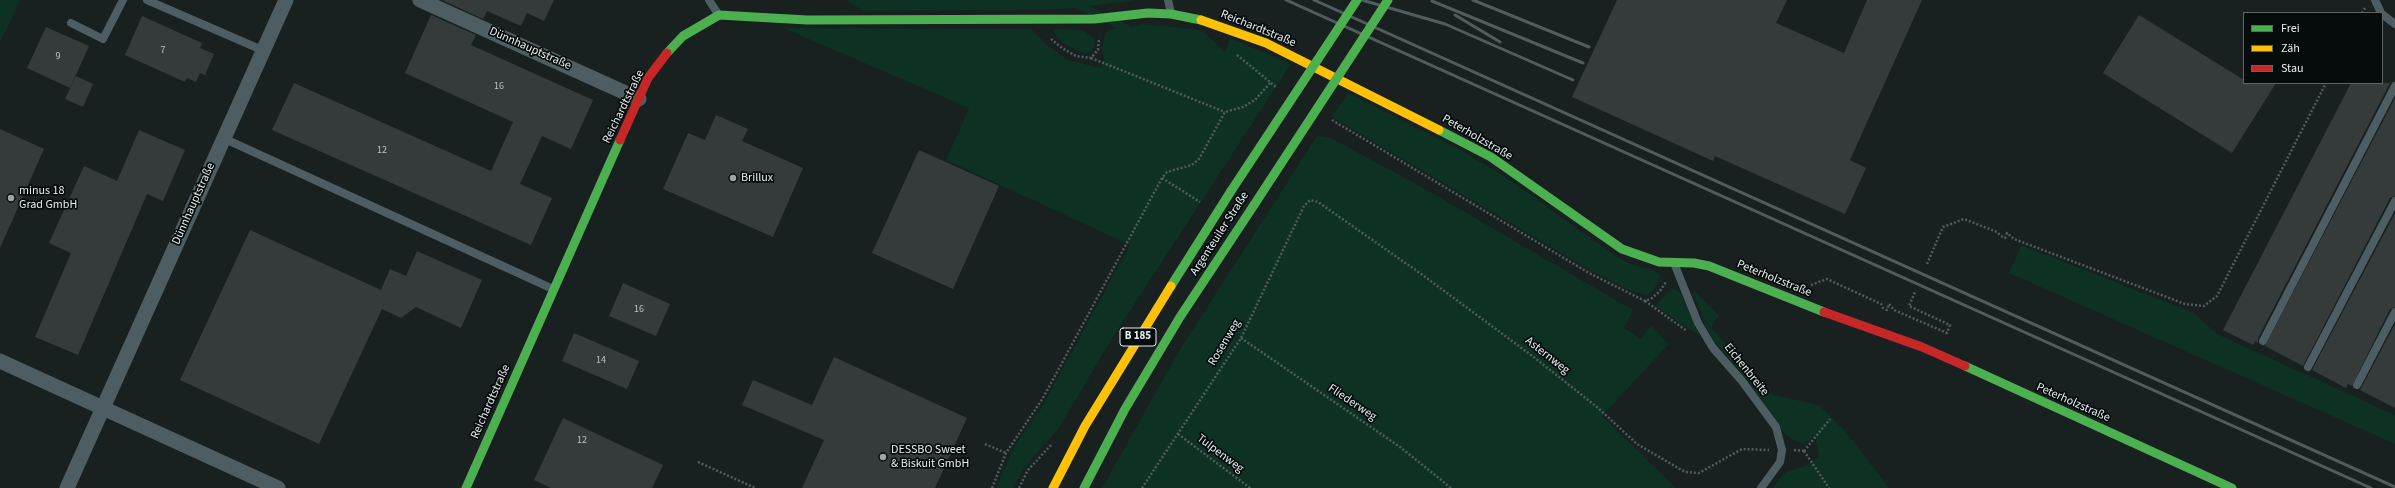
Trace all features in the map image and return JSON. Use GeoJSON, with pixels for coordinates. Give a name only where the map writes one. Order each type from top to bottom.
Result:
{"type":"FeatureCollection","features":[{"type":"Feature","properties":{"kind":"street","name":"Dünnhauptstraße"},"geometry":{"type":"LineString","coordinates":[[67,488],[262,50],[286,0]]}},
{"type":"Feature","properties":{"kind":"street","name":"Dünnhauptstraße"},"geometry":{"type":"LineString","coordinates":[[420,0],[639,99]]}},
{"type":"Feature","properties":{"kind":"street","name":"Argenteuiler Straße"},"geometry":{"type":"LineString","coordinates":[[1054,488],[1085,426],[1135,343],[1231,191],[1357,0]]}},
{"type":"Feature","properties":{"kind":"street","name":"Argenteuiler Straße"},"geometry":{"type":"LineString","coordinates":[[1084,488],[1125,409],[1168,337],[1388,0]]}},
{"type":"Feature","properties":{"kind":"street","name":"Reichardtstraße"},"geometry":{"type":"LineString","coordinates":[[466,488],[648,78],[675,43],[700,25],[719,15],[807,20],[1041,19],[1171,14],[1211,22],[1237,31],[1323,70]]}},
{"type":"Feature","properties":{"kind":"street","name":"Peterholzstraße"},"geometry":{"type":"LineString","coordinates":[[1323,70],[1491,157],[1622,249],[1651,260],[1674,263],[1694,263],[1709,266],[1783,297],[1922,347],[2232,488]]}},
{"type":"Feature","properties":{"kind":"street"},"geometry":{"type":"LineString","coordinates":[[0,361],[278,488]]}},
{"type":"Feature","properties":{"kind":"lane"},"geometry":{"type":"LineString","coordinates":[[71,23],[102,39],[123,0]]}},
{"type":"Feature","properties":{"kind":"lane"},"geometry":{"type":"LineString","coordinates":[[147,0],[262,50]]}},
{"type":"Feature","properties":{"kind":"lane"},"geometry":{"type":"LineString","coordinates":[[709,0],[719,15]]}},
{"type":"Feature","properties":{"kind":"lane"},"geometry":{"type":"LineString","coordinates":[[1168,0],[1171,14]]}},
{"type":"Feature","properties":{"kind":"lane"},"geometry":{"type":"LineString","coordinates":[[2375,0],[2380,12]]}},
{"type":"Feature","properties":{"kind":"lane"},"geometry":{"type":"LineString","coordinates":[[2383,15],[2395,24]]}},
{"type":"Feature","properties":{"kind":"lane"},"geometry":{"type":"LineString","coordinates":[[2264,342],[2395,86]]}},
{"type":"Feature","properties":{"kind":"lane"},"geometry":{"type":"LineString","coordinates":[[223,138],[554,289]]}},
{"type":"Feature","properties":{"kind":"lane"},"geometry":{"type":"LineString","coordinates":[[2308,367],[2395,201]]}},
{"type":"Feature","properties":{"kind":"lane","name":"Eichenbreite"},"geometry":{"type":"LineString","coordinates":[[1674,263],[1698,322],[1713,348],[1742,381],[1776,427],[1782,450]]}},
{"type":"Feature","properties":{"kind":"lane"},"geometry":{"type":"LineString","coordinates":[[2357,385],[2395,312]]}},
{"type":"Feature","properties":{"kind":"lane"},"geometry":{"type":"LineString","coordinates":[[1761,488],[1774,473],[1780,462],[1782,450]]}},
{"type":"Feature","properties":{"kind":"path"},"geometry":{"type":"LineString","coordinates":[[1091,58],[1098,50],[1099,41],[1094,18]]}},
{"type":"Feature","properties":{"kind":"path"},"geometry":{"type":"LineString","coordinates":[[1041,19],[1045,32],[1062,48],[1076,56],[1091,58],[1225,112],[1243,107],[1256,100],[1270,83]]}},
{"type":"Feature","properties":{"kind":"path"},"geometry":{"type":"LineString","coordinates":[[1233,51],[1270,83],[1283,91]]}},
{"type":"Feature","properties":{"kind":"path"},"geometry":{"type":"LineString","coordinates":[[1927,264],[1943,227],[1964,219],[1997,232],[2005,238],[2007,233],[2014,239],[2185,304],[2204,306],[2217,296],[2325,84]]}},
{"type":"Feature","properties":{"kind":"path"},"geometry":{"type":"LineString","coordinates":[[992,488],[1006,453],[1043,398],[1162,178],[1167,172],[1192,165],[1199,159],[1225,112]]}},
{"type":"Feature","properties":{"kind":"path"},"geometry":{"type":"LineString","coordinates":[[1330,119],[1589,273],[1645,301],[1688,332]]}},
{"type":"Feature","properties":{"kind":"path"},"geometry":{"type":"LineString","coordinates":[[1162,178],[1204,204]]}},
{"type":"Feature","properties":{"kind":"path","name":"Rosenweg"},"geometry":{"type":"LineString","coordinates":[[1142,488],[1241,338],[1304,206],[1310,200]]}},
{"type":"Feature","properties":{"kind":"path","name":"Asternweg"},"geometry":{"type":"LineString","coordinates":[[1310,200],[1318,202],[1424,276],[1535,358],[1597,407],[1637,444],[1685,472],[1699,473],[1742,449],[1782,450]]}},
{"type":"Feature","properties":{"kind":"path"},"geometry":{"type":"LineString","coordinates":[[1645,301],[1652,298],[1660,291],[1674,263]]}},
{"type":"Feature","properties":{"kind":"path"},"geometry":{"type":"LineString","coordinates":[[1783,297],[1827,279],[1881,304],[1883,308],[1887,310],[1889,304],[1894,310],[1947,333],[1950,324],[1909,306],[1915,292]]}},
{"type":"Feature","properties":{"kind":"path","name":"Fliederweg"},"geometry":{"type":"LineString","coordinates":[[1241,338],[1400,447],[1450,488]]}},
{"type":"Feature","properties":{"kind":"path"},"geometry":{"type":"LineString","coordinates":[[1829,488],[1804,451],[1830,419]]}},
{"type":"Feature","properties":{"kind":"path","name":"Tulpenweg"},"geometry":{"type":"LineString","coordinates":[[1178,434],[1250,488]]}},
{"type":"Feature","properties":{"kind":"path"},"geometry":{"type":"LineString","coordinates":[[986,444],[1006,453]]}},
{"type":"Feature","properties":{"kind":"path"},"geometry":{"type":"LineString","coordinates":[[698,462],[755,488]]}},
{"type":"Feature","properties":{"kind":"green space"},"geometry":{"type":"Polygon","coordinates":[[[0,0],[20,0],[0,43],[0,0]]]}},
{"type":"Feature","properties":{"kind":"green space"},"geometry":{"type":"Polygon","coordinates":[[[849,0],[1137,0],[1089,6],[1132,27],[1143,24],[1201,30],[1226,52],[1230,38],[1291,64],[1111,340],[1059,428],[1024,468],[1013,488],[996,488],[1015,445],[1040,410],[1130,245],[946,160],[969,108],[783,28],[1031,29],[1047,45],[1068,60],[1101,68],[1104,57],[1102,49],[1107,31],[1117,28],[1075,8],[1041,10],[864,11],[848,2],[849,0]]]}},
{"type":"Feature","properties":{"kind":"green space"},"geometry":{"type":"Polygon","coordinates":[[[1054,29],[1083,30],[1093,38],[1095,43],[1092,51],[1084,53],[1071,48],[1061,41],[1054,33],[1054,29]]]}},
{"type":"Feature","properties":{"kind":"green space"},"geometry":{"type":"Polygon","coordinates":[[[1348,93],[1457,148],[1510,180],[1614,255],[1631,264],[1657,272],[1660,276],[1654,290],[1647,295],[1634,292],[1588,269],[1332,117],[1348,93]]]}},
{"type":"Feature","properties":{"kind":"green space"},"geometry":{"type":"Polygon","coordinates":[[[1317,136],[1331,138],[1427,190],[1633,310],[1624,328],[1641,339],[1651,325],[1669,344],[1602,416],[1676,488],[1102,488],[1179,351],[1317,136]]]}},
{"type":"Feature","properties":{"kind":"green space"},"geometry":{"type":"Polygon","coordinates":[[[2021,245],[2194,313],[2217,334],[2395,415],[2395,444],[2009,273],[2021,245]]]}},
{"type":"Feature","properties":{"kind":"green space"},"geometry":{"type":"Polygon","coordinates":[[[1671,288],[1680,292],[1700,336],[1655,306],[1671,288]]]}},
{"type":"Feature","properties":{"kind":"green space"},"geometry":{"type":"Polygon","coordinates":[[[1692,289],[1719,316],[1711,327],[1770,394],[1819,405],[1847,433],[1889,488],[1772,488],[1786,472],[1807,465],[1819,456],[1815,435],[1804,444],[1794,441],[1785,434],[1753,387],[1719,347],[1706,328],[1692,289]]]}},
{"type":"Feature","properties":{"kind":"building"},"geometry":{"type":"Polygon","coordinates":[[[442,0],[554,0],[544,21],[527,13],[521,26],[487,11],[483,19],[442,0]]]}},
{"type":"Feature","properties":{"kind":"building"},"geometry":{"type":"Polygon","coordinates":[[[1617,0],[1787,0],[1776,23],[1844,53],[1867,0],[1922,0],[1850,160],[1866,168],[1845,214],[1715,156],[1713,161],[1572,97],[1617,0]]]}},
{"type":"Feature","properties":{"kind":"building"},"geometry":{"type":"Polygon","coordinates":[[[431,15],[476,35],[471,45],[593,100],[571,149],[542,136],[520,184],[552,198],[531,245],[272,130],[294,83],[491,171],[513,122],[405,73],[431,15]]]}},
{"type":"Feature","properties":{"kind":"building"},"geometry":{"type":"Polygon","coordinates":[[[2139,15],[2243,79],[2243,84],[2275,84],[2232,153],[2103,73],[2139,15]]]}},
{"type":"Feature","properties":{"kind":"building"},"geometry":{"type":"Polygon","coordinates":[[[142,16],[202,43],[200,48],[214,54],[205,75],[200,73],[196,82],[187,78],[185,82],[125,55],[142,16]]]}},
{"type":"Feature","properties":{"kind":"building"},"geometry":{"type":"Polygon","coordinates":[[[46,27],[89,46],[70,88],[27,68],[46,27]]]}},
{"type":"Feature","properties":{"kind":"building"},"geometry":{"type":"Polygon","coordinates":[[[76,76],[93,84],[83,107],[65,99],[76,76]]]}},
{"type":"Feature","properties":{"kind":"building"},"geometry":{"type":"Polygon","coordinates":[[[2390,83],[2258,338],[2258,343],[2255,341],[2253,345],[2223,330],[2350,84],[2390,83]]]}},
{"type":"Feature","properties":{"kind":"building"},"geometry":{"type":"Polygon","coordinates":[[[2395,98],[2395,196],[2390,198],[2303,366],[2265,346],[2395,98]]]}},
{"type":"Feature","properties":{"kind":"building","name":"Brillux"},"geometry":{"type":"Polygon","coordinates":[[[716,115],[748,129],[742,141],[803,168],[773,237],[663,189],[688,133],[705,140],[716,115]]]}},
{"type":"Feature","properties":{"kind":"building","name":"minus 18 Grad GmbH"},"geometry":{"type":"Polygon","coordinates":[[[0,129],[44,149],[0,248],[0,129]]]}},
{"type":"Feature","properties":{"kind":"building"},"geometry":{"type":"Polygon","coordinates":[[[139,130],[185,150],[163,201],[147,194],[78,355],[35,337],[71,253],[49,243],[84,166],[117,181],[139,130]]]}},
{"type":"Feature","properties":{"kind":"building"},"geometry":{"type":"Polygon","coordinates":[[[919,150],[999,186],[953,289],[872,253],[919,150]]]}},
{"type":"Feature","properties":{"kind":"building"},"geometry":{"type":"Polygon","coordinates":[[[2395,213],[2395,307],[2390,309],[2352,386],[2348,384],[2346,388],[2312,370],[2395,213]]]}},
{"type":"Feature","properties":{"kind":"building"},"geometry":{"type":"Polygon","coordinates":[[[250,230],[381,290],[390,269],[406,276],[417,251],[482,280],[461,328],[416,307],[401,318],[382,309],[319,444],[180,380],[250,230]]]}},
{"type":"Feature","properties":{"kind":"building"},"geometry":{"type":"Polygon","coordinates":[[[623,283],[670,304],[656,336],[609,316],[623,283]]]}},
{"type":"Feature","properties":{"kind":"building"},"geometry":{"type":"Polygon","coordinates":[[[2395,324],[2395,408],[2360,390],[2395,324]]]}},
{"type":"Feature","properties":{"kind":"building"},"geometry":{"type":"Polygon","coordinates":[[[574,333],[639,361],[627,389],[562,361],[574,333]]]}},
{"type":"Feature","properties":{"kind":"building","name":"DESSBO Sweet & Biskuit GmbH"},"geometry":{"type":"Polygon","coordinates":[[[834,357],[967,418],[935,488],[802,488],[824,440],[742,405],[753,380],[812,405],[834,357]]]}},
{"type":"Feature","properties":{"kind":"building"},"geometry":{"type":"Polygon","coordinates":[[[563,418],[663,465],[652,488],[551,488],[534,480],[563,418]]]}},
{"type":"Feature","properties":{"kind":"railway"},"geometry":{"type":"LineString","coordinates":[[1286,0],[2371,488]]}},
{"type":"Feature","properties":{"kind":"railway"},"geometry":{"type":"LineString","coordinates":[[1314,0],[2395,487]]}},
{"type":"Feature","properties":{"kind":"railway"},"geometry":{"type":"LineString","coordinates":[[1362,0],[1445,24],[1573,80]]}},
{"type":"Feature","properties":{"kind":"railway"},"geometry":{"type":"LineString","coordinates":[[1473,0],[1589,47]]}},
{"type":"Feature","properties":{"kind":"railway"},"geometry":{"type":"LineString","coordinates":[[1432,1],[1583,63]]}},
{"type":"Feature","properties":{"kind":"railway"},"geometry":{"type":"LineString","coordinates":[[1455,15],[1500,42]]}},
{"type":"Feature","properties":{"kind":"traffic: fast"},"geometry":{"type":"LineString","coordinates":[[1231,191],[1357,0]]}},
{"type":"Feature","properties":{"kind":"traffic: fast"},"geometry":{"type":"LineString","coordinates":[[1254,205],[1388,0]]}},
{"type":"Feature","properties":{"kind":"traffic: fast"},"geometry":{"type":"LineString","coordinates":[[667,53],[683,36],[719,15],[807,20],[1094,19],[1148,13],[1171,14],[1201,20]]}},
{"type":"Feature","properties":{"kind":"traffic: fast"},"geometry":{"type":"LineString","coordinates":[[1439,130],[1491,157],[1622,249],[1659,262],[1694,263],[1709,266],[1824,312]]}},
{"type":"Feature","properties":{"kind":"traffic: fast"},"geometry":{"type":"LineString","coordinates":[[466,488],[620,140]]}},
{"type":"Feature","properties":{"kind":"traffic: fast"},"geometry":{"type":"LineString","coordinates":[[1171,286],[1231,191]]}},
{"type":"Feature","properties":{"kind":"traffic: fast"},"geometry":{"type":"LineString","coordinates":[[1084,488],[1125,409],[1180,317],[1254,205]]}},
{"type":"Feature","properties":{"kind":"traffic: fast"},"geometry":{"type":"LineString","coordinates":[[1965,366],[2232,488]]}},
{"type":"Feature","properties":{"kind":"traffic: slow"},"geometry":{"type":"LineString","coordinates":[[1201,20],[1266,43],[1439,130]]}},
{"type":"Feature","properties":{"kind":"traffic: slow"},"geometry":{"type":"LineString","coordinates":[[1053,488],[1085,426],[1171,286]]}},
{"type":"Feature","properties":{"kind":"traffic: jam"},"geometry":{"type":"LineString","coordinates":[[620,140],[648,78],[667,53]]}},
{"type":"Feature","properties":{"kind":"traffic: jam"},"geometry":{"type":"LineString","coordinates":[[1824,312],[1922,347],[1965,366]]}},
{"type":"Feature","properties":{"kind":"place","name":"Brillux"},"geometry":{"type":"Point","coordinates":[733,178]}},
{"type":"Feature","properties":{"kind":"place","name":"minus 18 Grad GmbH"},"geometry":{"type":"Point","coordinates":[11,198]}},
{"type":"Feature","properties":{"kind":"place","name":"DESSBO Sweet & Biskuit GmbH"},"geometry":{"type":"Point","coordinates":[883,457]}}]}
